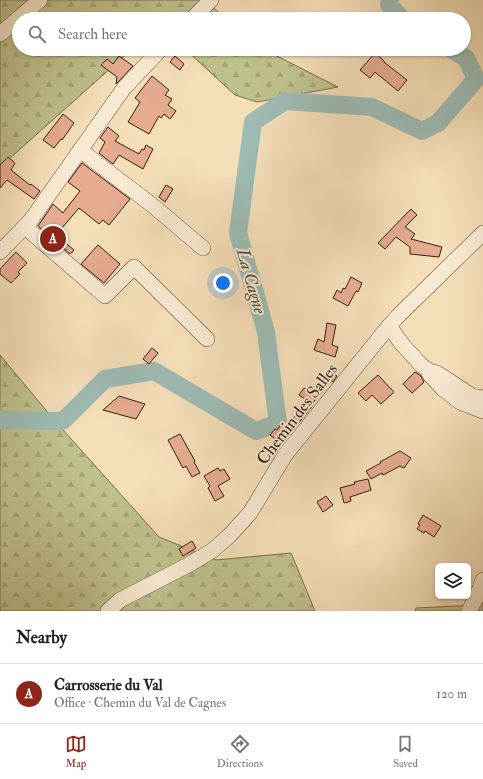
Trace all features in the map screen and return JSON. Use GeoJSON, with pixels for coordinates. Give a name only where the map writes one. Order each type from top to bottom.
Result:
{"type":"FeatureCollection","features":[{"type":"Feature","properties":{"kind":"street"},"geometry":{"type":"LineString","coordinates":[[26,12],[40,0]]}},
{"type":"Feature","properties":{"kind":"street"},"geometry":{"type":"LineString","coordinates":[[199,12],[212,0]]}},
{"type":"Feature","properties":{"kind":"street"},"geometry":{"type":"LineString","coordinates":[[0,34],[12,24]]}},
{"type":"Feature","properties":{"kind":"street"},"geometry":{"type":"LineString","coordinates":[[0,252],[31,220],[124,88],[154,56]]}},
{"type":"Feature","properties":{"kind":"street"},"geometry":{"type":"LineString","coordinates":[[80,150],[152,204],[203,248]]}},
{"type":"Feature","properties":{"kind":"street"},"geometry":{"type":"LineString","coordinates":[[25,227],[105,296],[134,267],[207,338]]}},
{"type":"Feature","properties":{"kind":"street","name":"Chemin des Salles"},"geometry":{"type":"LineString","coordinates":[[108,611],[120,600],[190,564],[213,550],[230,536],[250,513],[285,455],[389,326],[483,234]]}},
{"type":"Feature","properties":{"kind":"street"},"geometry":{"type":"LineString","coordinates":[[389,326],[402,344],[421,365],[428,370],[437,372],[472,396],[483,398]]}},
{"type":"Feature","properties":{"kind":"street"},"geometry":{"type":"LineString","coordinates":[[428,370],[430,375],[443,389],[460,402],[483,411]]}},
{"type":"Feature","properties":{"kind":"street"},"geometry":{"type":"LineString","coordinates":[[469,611],[483,580]]}},
{"type":"Feature","properties":{"kind":"green space"},"geometry":{"type":"Polygon","coordinates":[[[0,0],[205,0],[218,12],[12,12],[12,56],[124,56],[0,167],[0,0]]]}},
{"type":"Feature","properties":{"kind":"green space"},"geometry":{"type":"Polygon","coordinates":[[[193,56],[277,56],[338,87],[257,102],[235,95],[193,56]]]}},
{"type":"Feature","properties":{"kind":"green space"},"geometry":{"type":"Polygon","coordinates":[[[0,355],[55,421],[159,537],[216,560],[291,553],[315,611],[0,611],[0,355]]]}},
{"type":"Feature","properties":{"kind":"green space"},"geometry":{"type":"Polygon","coordinates":[[[483,590],[483,611],[415,611],[416,608],[479,605],[483,590]]]}},
{"type":"Feature","properties":{"kind":"building"},"geometry":{"type":"Polygon","coordinates":[[[119,56],[133,66],[116,84],[117,77],[101,65],[107,59],[113,64],[119,56]]]}},
{"type":"Feature","properties":{"kind":"building"},"geometry":{"type":"Polygon","coordinates":[[[175,56],[184,64],[180,70],[170,62],[175,56]]]}},
{"type":"Feature","properties":{"kind":"building"},"geometry":{"type":"Polygon","coordinates":[[[372,56],[378,56],[407,80],[398,91],[375,72],[370,78],[360,70],[372,56]]]}},
{"type":"Feature","properties":{"kind":"building"},"geometry":{"type":"Polygon","coordinates":[[[152,76],[169,90],[165,95],[172,99],[168,105],[176,111],[170,119],[164,114],[161,118],[159,116],[149,134],[128,122],[140,102],[135,98],[152,76]]]}},
{"type":"Feature","properties":{"kind":"building"},"geometry":{"type":"Polygon","coordinates":[[[63,114],[74,123],[62,140],[61,139],[54,148],[43,140],[63,114]]]}},
{"type":"Feature","properties":{"kind":"building"},"geometry":{"type":"Polygon","coordinates":[[[108,127],[119,136],[115,141],[139,154],[142,149],[144,150],[146,145],[153,149],[143,169],[119,155],[113,164],[99,153],[105,142],[100,138],[108,127]]]}},
{"type":"Feature","properties":{"kind":"building"},"geometry":{"type":"Polygon","coordinates":[[[8,157],[15,163],[11,170],[40,191],[34,199],[7,180],[0,188],[0,165],[8,157]]]}},
{"type":"Feature","properties":{"kind":"building"},"geometry":{"type":"Polygon","coordinates":[[[82,163],[130,199],[109,225],[103,220],[99,224],[79,208],[56,235],[74,250],[70,254],[38,226],[53,204],[63,213],[80,191],[68,182],[82,163]]]}},
{"type":"Feature","properties":{"kind":"building"},"geometry":{"type":"Polygon","coordinates":[[[166,185],[173,189],[165,202],[159,197],[166,185]]]}},
{"type":"Feature","properties":{"kind":"building"},"geometry":{"type":"Polygon","coordinates":[[[411,209],[417,215],[405,227],[415,234],[411,239],[442,247],[439,257],[410,254],[410,247],[396,237],[385,249],[378,243],[411,209]]]}},
{"type":"Feature","properties":{"kind":"building"},"geometry":{"type":"Polygon","coordinates":[[[98,245],[120,264],[104,283],[81,264],[98,245]]]}},
{"type":"Feature","properties":{"kind":"building"},"geometry":{"type":"Polygon","coordinates":[[[16,252],[27,263],[18,272],[20,274],[11,283],[0,274],[0,269],[16,252]]]}},
{"type":"Feature","properties":{"kind":"building"},"geometry":{"type":"Polygon","coordinates":[[[351,277],[362,283],[358,292],[356,291],[348,306],[333,298],[337,290],[341,293],[343,288],[345,289],[351,277]]]}},
{"type":"Feature","properties":{"kind":"building"},"geometry":{"type":"Polygon","coordinates":[[[327,323],[336,325],[332,345],[338,347],[335,357],[314,350],[318,339],[324,342],[327,323]]]}},
{"type":"Feature","properties":{"kind":"building"},"geometry":{"type":"Polygon","coordinates":[[[152,348],[158,353],[149,364],[143,359],[152,348]]]}},
{"type":"Feature","properties":{"kind":"building"},"geometry":{"type":"Polygon","coordinates":[[[415,372],[421,376],[424,382],[412,393],[403,384],[415,372]]]}},
{"type":"Feature","properties":{"kind":"building"},"geometry":{"type":"Polygon","coordinates":[[[333,373],[337,376],[333,382],[328,378],[333,373]]]}},
{"type":"Feature","properties":{"kind":"building"},"geometry":{"type":"Polygon","coordinates":[[[378,375],[394,392],[381,404],[372,395],[366,401],[358,393],[378,375]]]}},
{"type":"Feature","properties":{"kind":"building"},"geometry":{"type":"Polygon","coordinates":[[[316,385],[323,390],[282,444],[270,435],[275,429],[277,430],[282,423],[287,426],[297,414],[296,413],[305,401],[305,399],[299,395],[304,388],[310,393],[316,385]]]}},
{"type":"Feature","properties":{"kind":"building"},"geometry":{"type":"Polygon","coordinates":[[[119,396],[145,404],[136,419],[103,410],[119,396]]]}},
{"type":"Feature","properties":{"kind":"building"},"geometry":{"type":"Polygon","coordinates":[[[180,434],[200,473],[192,477],[186,466],[183,468],[168,440],[180,434]]]}},
{"type":"Feature","properties":{"kind":"building"},"geometry":{"type":"Polygon","coordinates":[[[400,451],[411,458],[404,468],[400,466],[383,475],[382,473],[371,479],[366,471],[400,451]]]}},
{"type":"Feature","properties":{"kind":"building"},"geometry":{"type":"Polygon","coordinates":[[[218,468],[220,471],[224,469],[230,479],[218,486],[224,496],[215,501],[208,488],[210,486],[204,476],[218,468]]]}},
{"type":"Feature","properties":{"kind":"building"},"geometry":{"type":"Polygon","coordinates":[[[368,479],[371,490],[350,497],[351,501],[344,503],[340,488],[355,484],[354,482],[368,479]]]}},
{"type":"Feature","properties":{"kind":"building"},"geometry":{"type":"Polygon","coordinates":[[[326,496],[333,505],[323,512],[317,502],[326,496]]]}},
{"type":"Feature","properties":{"kind":"building"},"geometry":{"type":"Polygon","coordinates":[[[423,515],[441,526],[434,537],[425,531],[424,533],[417,529],[423,515]]]}},
{"type":"Feature","properties":{"kind":"building"},"geometry":{"type":"Polygon","coordinates":[[[192,541],[196,548],[183,556],[179,549],[192,541]]]}},
{"type":"Feature","properties":{"kind":"waterway","name":"La Cagne"},"geometry":{"type":"LineString","coordinates":[[390,0],[389,5],[396,12]]}},
{"type":"Feature","properties":{"kind":"waterway","name":"La Cagne"},"geometry":{"type":"LineString","coordinates":[[0,420],[63,421],[105,379],[154,371],[256,431],[278,423],[266,332],[238,233],[253,122],[285,101],[372,107],[422,131],[438,123],[476,79],[466,58],[463,56]]}},
{"type":"Feature","properties":{"kind":"place","name":"Carrosserie du Val"},"geometry":{"type":"Point","coordinates":[53,239]}}]}
